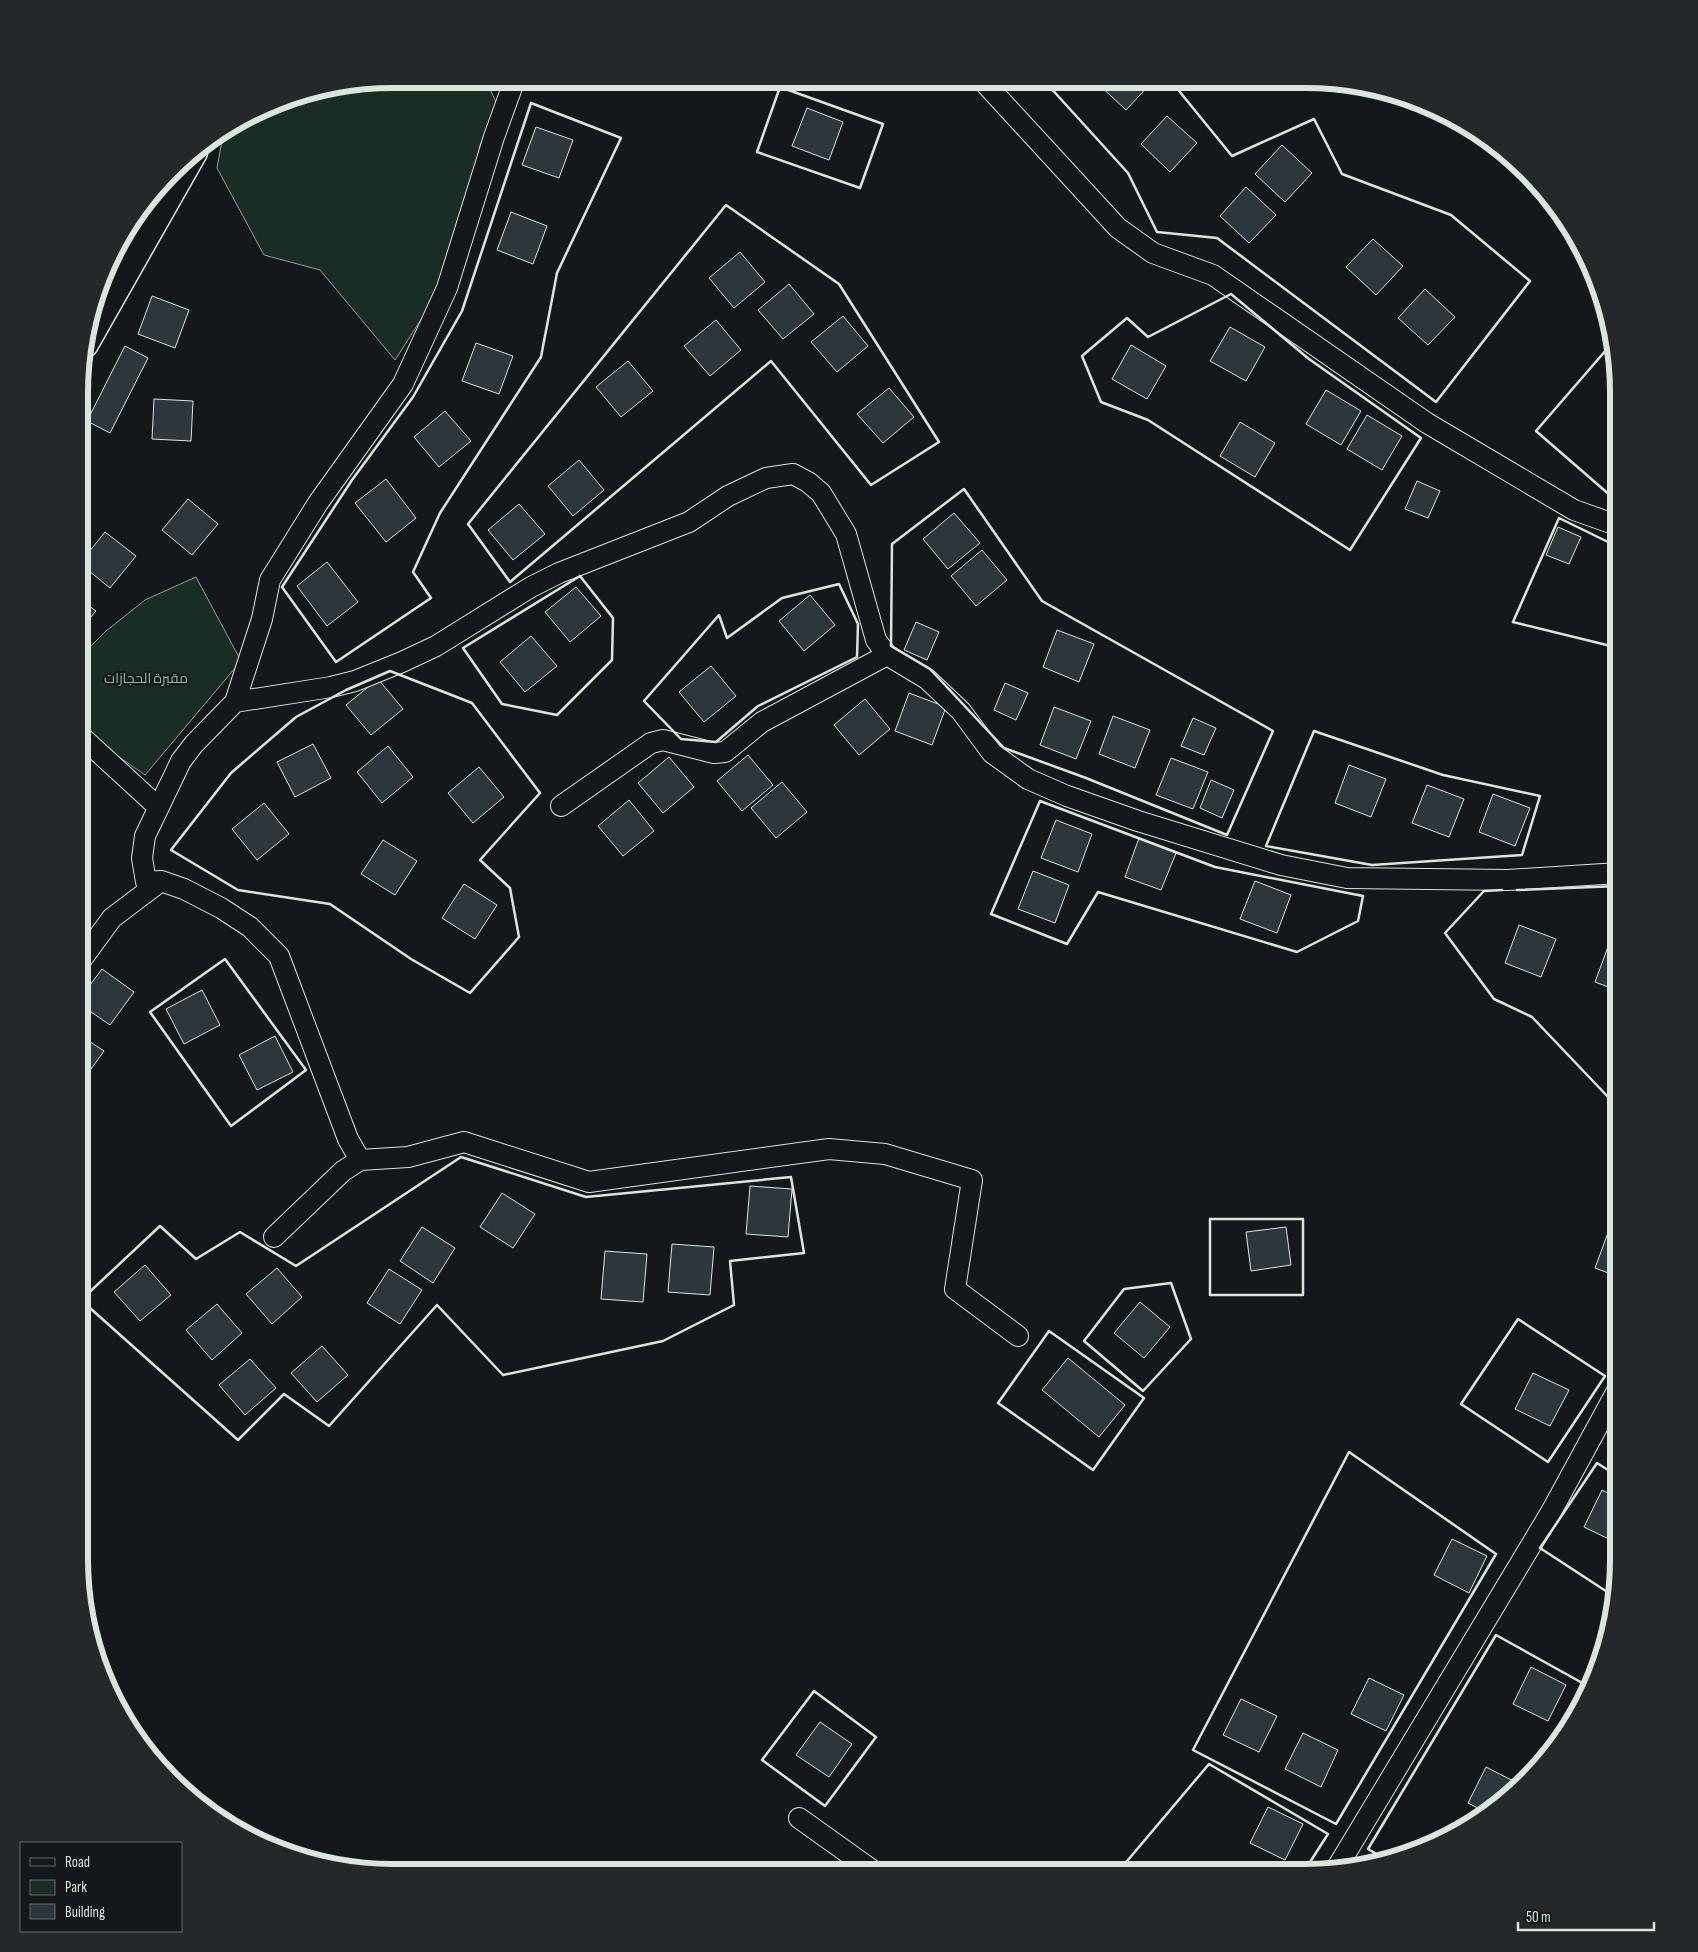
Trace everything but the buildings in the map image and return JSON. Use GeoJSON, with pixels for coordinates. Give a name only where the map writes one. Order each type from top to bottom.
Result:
{"type":"FeatureCollection","features":[{"type":"Feature","properties":{"kind":"main road"},"geometry":{"type":"LineString","coordinates":[[94,327],[183,171]]}},
{"type":"Feature","properties":{"kind":"street"},"geometry":{"type":"LineString","coordinates":[[360,1160],[348,1139],[279,956],[250,927],[221,908],[184,889],[161,881],[146,882],[142,858],[145,836],[181,761],[194,744],[235,702],[262,619],[270,580],[318,502],[397,394],[447,288],[494,137],[512,88]]}},
{"type":"Feature","properties":{"kind":"street"},"geometry":{"type":"LineString","coordinates":[[989,88],[1118,228],[1153,253],[1213,275],[1427,423],[1574,510],[1610,521]]}},
{"type":"Feature","properties":{"kind":"street"},"geometry":{"type":"LineString","coordinates":[[235,702],[331,687],[355,681],[402,662],[436,646],[531,587],[559,573],[689,522],[728,496],[766,478],[793,474],[808,482],[821,493],[846,534],[876,640],[887,655],[927,679],[961,711],[992,753],[1028,778],[1067,796],[1138,821],[1281,865],[1347,878],[1426,881],[1508,880],[1610,874]]}},
{"type":"Feature","properties":{"kind":"street"},"geometry":{"type":"LineString","coordinates":[[561,806],[651,743],[663,740],[714,753],[725,752],[762,722],[887,655]]}},
{"type":"Feature","properties":{"kind":"street"},"geometry":{"type":"LineString","coordinates":[[88,743],[158,807]]}},
{"type":"Feature","properties":{"kind":"street"},"geometry":{"type":"LineString","coordinates":[[88,951],[112,918],[161,881]]}},
{"type":"Feature","properties":{"kind":"street"},"geometry":{"type":"LineString","coordinates":[[274,1237],[343,1172],[360,1160],[408,1157],[464,1142],[589,1182],[829,1148],[885,1154],[972,1180],[955,1289],[1018,1336]]}},
{"type":"Feature","properties":{"kind":"street"},"geometry":{"type":"LineString","coordinates":[[1340,1863],[1551,1512],[1610,1404]]}},
{"type":"Feature","properties":{"kind":"street"},"geometry":{"type":"LineString","coordinates":[[799,1818],[863,1864]]}},
{"type":"Feature","properties":{"kind":"green space"},"geometry":{"type":"Polygon","coordinates":[[[372,88],[489,88],[499,108],[480,145],[473,211],[438,293],[395,360],[320,270],[264,255],[217,168],[222,140],[240,128],[294,104],[333,93],[372,88]]]}},
{"type":"Feature","properties":{"kind":"green space","name":"مقبرة الحجازات"},"geometry":{"type":"Polygon","coordinates":[[[196,577],[241,661],[145,775],[112,752],[88,728],[88,649],[106,631],[145,600],[196,577]]]}},
{"type":"Feature","properties":{"kind":"wall"},"geometry":{"type":"LineString","coordinates":[[780,88],[757,152],[860,188],[883,124],[783,88]]}},
{"type":"Feature","properties":{"kind":"wall"},"geometry":{"type":"LineString","coordinates":[[1051,88],[1128,173],[1157,232],[1217,238],[1436,402],[1530,281],[1451,215],[1342,174],[1314,119],[1232,156],[1177,88]]}},
{"type":"Feature","properties":{"kind":"wall"},"geometry":{"type":"LineString","coordinates":[[531,103],[621,138],[557,273],[541,357],[440,513],[413,572],[431,598],[336,662],[282,587],[352,480],[413,397],[462,311],[531,103]]}},
{"type":"Feature","properties":{"kind":"wall"},"geometry":{"type":"LineString","coordinates":[[726,205],[839,284],[939,442],[871,485],[771,361],[510,582],[468,524],[726,205]]}},
{"type":"Feature","properties":{"kind":"wall"},"geometry":{"type":"LineString","coordinates":[[1231,294],[1309,359],[1421,438],[1350,550],[1148,420],[1101,402],[1082,356],[1127,318],[1148,337],[1231,294]]}},
{"type":"Feature","properties":{"kind":"wall"},"geometry":{"type":"LineString","coordinates":[[1607,348],[1536,431],[1610,495]]}},
{"type":"Feature","properties":{"kind":"wall"},"geometry":{"type":"LineString","coordinates":[[964,489],[1042,601],[1273,731],[1227,835],[1086,778],[1004,748],[930,669],[891,646],[892,544],[964,489]]}},
{"type":"Feature","properties":{"kind":"wall"},"geometry":{"type":"LineString","coordinates":[[1610,542],[1559,518],[1513,622],[1610,646]]}},
{"type":"Feature","properties":{"kind":"wall"},"geometry":{"type":"LineString","coordinates":[[580,576],[613,618],[612,660],[557,715],[502,704],[463,648],[580,576]]}},
{"type":"Feature","properties":{"kind":"wall"},"geometry":{"type":"LineString","coordinates":[[839,584],[858,624],[857,657],[758,706],[716,742],[681,739],[644,701],[719,615],[727,638],[782,598],[839,584]]}},
{"type":"Feature","properties":{"kind":"wall"},"geometry":{"type":"LineString","coordinates":[[390,671],[472,703],[540,793],[480,860],[510,888],[519,937],[470,993],[411,959],[330,904],[238,890],[171,850],[231,773],[296,717],[346,690],[390,671]]}},
{"type":"Feature","properties":{"kind":"wall"},"geometry":{"type":"LineString","coordinates":[[1314,731],[1443,775],[1540,796],[1522,855],[1372,865],[1266,846],[1314,731]]}},
{"type":"Feature","properties":{"kind":"wall"},"geometry":{"type":"LineString","coordinates":[[1040,801],[1215,867],[1363,896],[1358,921],[1297,952],[1098,892],[1067,944],[991,914],[1040,801]]}},
{"type":"Feature","properties":{"kind":"wall"},"geometry":{"type":"LineString","coordinates":[[1517,890],[1610,886]]}},
{"type":"Feature","properties":{"kind":"wall"},"geometry":{"type":"LineString","coordinates":[[1502,890],[1484,891],[1445,933],[1494,999],[1532,1017],[1610,1099]]}},
{"type":"Feature","properties":{"kind":"wall"},"geometry":{"type":"LineString","coordinates":[[225,959],[306,1070],[231,1126],[150,1012],[225,959]]}},
{"type":"Feature","properties":{"kind":"wall"},"geometry":{"type":"LineString","coordinates":[[88,1306],[238,1440],[284,1394],[329,1426],[437,1305],[503,1375],[663,1341],[734,1305],[730,1261],[804,1253],[791,1177],[586,1197],[461,1157]]}},
{"type":"Feature","properties":{"kind":"wall"},"geometry":{"type":"LineString","coordinates":[[88,1293],[160,1226],[196,1259],[240,1232],[296,1266],[461,1157]]}},
{"type":"Feature","properties":{"kind":"wall"},"geometry":{"type":"LineString","coordinates":[[1210,1219],[1303,1219],[1303,1295],[1210,1295],[1210,1219]]}},
{"type":"Feature","properties":{"kind":"wall"},"geometry":{"type":"LineString","coordinates":[[1171,1283],[1191,1339],[1143,1391],[1084,1341],[1124,1289],[1171,1283]]}},
{"type":"Feature","properties":{"kind":"wall"},"geometry":{"type":"LineString","coordinates":[[1518,1319],[1605,1376],[1548,1462],[1461,1404],[1518,1319]]}},
{"type":"Feature","properties":{"kind":"wall"},"geometry":{"type":"LineString","coordinates":[[1049,1331],[1144,1398],[1093,1470],[998,1403],[1049,1331]]}},
{"type":"Feature","properties":{"kind":"wall"},"geometry":{"type":"LineString","coordinates":[[1349,1452],[1496,1554],[1336,1824],[1193,1750],[1349,1452]]}},
{"type":"Feature","properties":{"kind":"wall"},"geometry":{"type":"LineString","coordinates":[[1609,1593],[1540,1548],[1597,1463],[1610,1471]]}},
{"type":"Feature","properties":{"kind":"wall"},"geometry":{"type":"LineString","coordinates":[[1379,1855],[1368,1849],[1496,1635],[1584,1684]]}},
{"type":"Feature","properties":{"kind":"wall"},"geometry":{"type":"LineString","coordinates":[[814,1691],[876,1737],[825,1806],[762,1760],[814,1691]]}},
{"type":"Feature","properties":{"kind":"wall"},"geometry":{"type":"LineString","coordinates":[[1125,1864],[1209,1764],[1328,1834],[1309,1864]]}}]}
